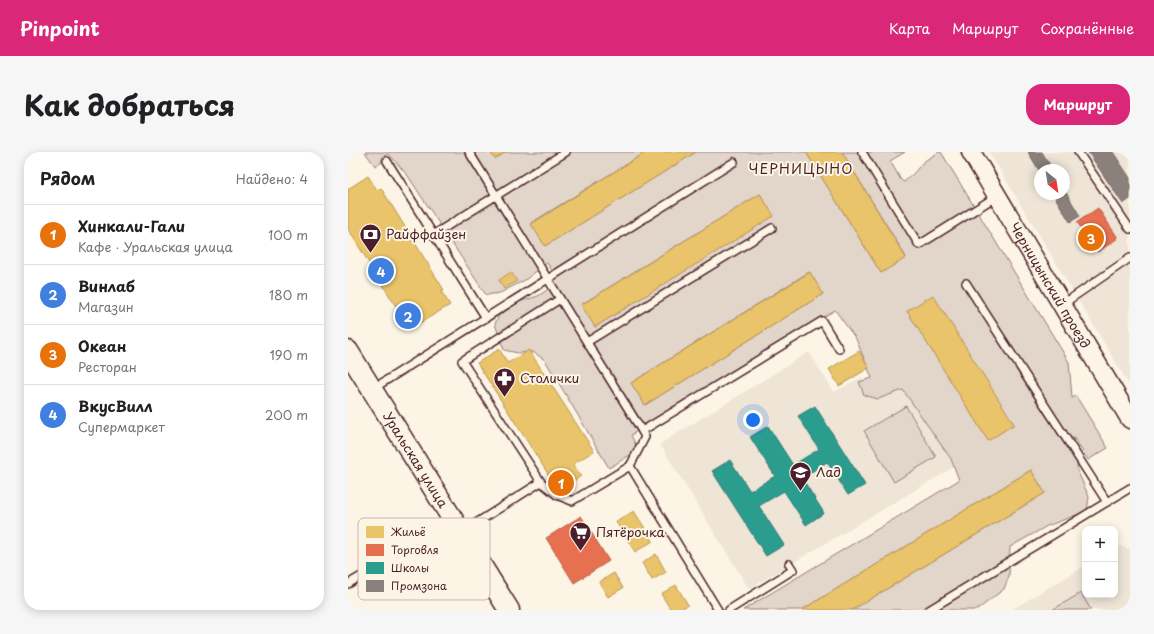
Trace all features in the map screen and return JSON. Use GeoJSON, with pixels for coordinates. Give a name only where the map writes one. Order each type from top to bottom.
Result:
{"type":"FeatureCollection","features":[{"type":"Feature","properties":{"kind":"main road","name":"Уральская улица"},"geometry":{"type":"LineString","coordinates":[[348,351],[452,518]]}},
{"type":"Feature","properties":{"kind":"main road","name":"Уральская улица"},"geometry":{"type":"LineString","coordinates":[[490,579],[509,610]]}},
{"type":"Feature","properties":{"kind":"street","name":"Черницынский проезд"},"geometry":{"type":"LineString","coordinates":[[971,152],[1130,419]]}},
{"type":"Feature","properties":{"kind":"lane"},"geometry":{"type":"LineString","coordinates":[[469,152],[497,196],[645,437],[630,466],[572,501],[556,495],[541,482],[462,361],[560,299]]}},
{"type":"Feature","properties":{"kind":"lane"},"geometry":{"type":"LineString","coordinates":[[433,235],[566,152]]}},
{"type":"Feature","properties":{"kind":"lane"},"geometry":{"type":"LineString","coordinates":[[862,152],[919,245],[997,196]]}},
{"type":"Feature","properties":{"kind":"lane"},"geometry":{"type":"LineString","coordinates":[[1078,152],[1130,229]]}},
{"type":"Feature","properties":{"kind":"lane"},"geometry":{"type":"LineString","coordinates":[[387,161],[486,318]]}},
{"type":"Feature","properties":{"kind":"lane"},"geometry":{"type":"LineString","coordinates":[[372,389],[734,162]]}},
{"type":"Feature","properties":{"kind":"lane"},"geometry":{"type":"LineString","coordinates":[[587,342],[772,228]]}},
{"type":"Feature","properties":{"kind":"lane"},"geometry":{"type":"LineString","coordinates":[[1062,304],[1130,258]]}},
{"type":"Feature","properties":{"kind":"lane"},"geometry":{"type":"LineString","coordinates":[[966,283],[1107,502]]}},
{"type":"Feature","properties":{"kind":"lane"},"geometry":{"type":"LineString","coordinates":[[642,431],[822,321],[839,349]]}},
{"type":"Feature","properties":{"kind":"lane"},"geometry":{"type":"LineString","coordinates":[[630,466],[718,610]]}},
{"type":"Feature","properties":{"kind":"lane"},"geometry":{"type":"LineString","coordinates":[[472,518],[541,482]]}},
{"type":"Feature","properties":{"kind":"lane"},"geometry":{"type":"LineString","coordinates":[[929,610],[1130,488]]}},
{"type":"Feature","properties":{"kind":"lane"},"geometry":{"type":"LineString","coordinates":[[729,610],[793,570],[790,564]]}},
{"type":"Feature","properties":{"kind":"lane"},"geometry":{"type":"LineString","coordinates":[[348,584],[358,579]]}},
{"type":"Feature","properties":{"kind":"shaded area"},"geometry":{"type":"Polygon","coordinates":[[[365,152],[490,152],[495,159],[506,152],[646,152],[531,223],[545,246],[696,152],[806,152],[881,273],[906,257],[842,152],[905,152],[890,161],[901,180],[904,182],[923,162],[941,152],[1069,362],[1072,398],[1076,396],[1108,448],[1088,460],[1073,437],[1078,472],[1089,497],[1087,511],[1047,526],[1010,547],[1009,576],[1004,589],[977,610],[852,610],[1045,493],[1031,470],[802,610],[743,610],[959,480],[951,459],[903,390],[878,399],[864,395],[859,382],[872,378],[856,339],[835,310],[631,435],[638,450],[609,468],[545,360],[533,352],[518,353],[504,350],[495,324],[501,310],[512,304],[538,296],[550,288],[555,275],[547,263],[525,280],[500,293],[486,295],[408,176],[389,154],[383,156],[381,163],[375,166],[365,152]],[[760,194],[582,304],[595,327],[773,216],[760,194]],[[809,272],[631,383],[645,405],[823,294],[809,272]],[[907,311],[988,440],[1013,424],[907,311]]]}},
{"type":"Feature","properties":{"kind":"shaded area"},"geometry":{"type":"Polygon","coordinates":[[[989,152],[1130,152],[1130,386],[989,152]]]}},
{"type":"Feature","properties":{"kind":"shaded area","name":"Лад"},"geometry":{"type":"Polygon","coordinates":[[[809,352],[834,392],[862,377],[874,395],[913,376],[966,460],[749,589],[660,444],[809,352]]]}},
{"type":"Feature","properties":{"kind":"shaded area"},"geometry":{"type":"Polygon","coordinates":[[[906,406],[936,457],[894,482],[864,431],[906,406]]]}},
{"type":"Feature","properties":{"kind":"shaded area"},"geometry":{"type":"Polygon","coordinates":[[[1120,546],[1130,549],[1130,610],[1011,610],[1082,568],[1082,598],[1118,598],[1118,547],[1120,546]]]}},
{"type":"Feature","properties":{"kind":"shaded area"},"geometry":{"type":"Polygon","coordinates":[[[1081,593],[1082,598],[1084,598],[1091,610],[1052,610],[1081,593]]]}},
{"type":"Feature","properties":{"kind":"building: Жильё"},"geometry":{"type":"Polygon","coordinates":[[[490,152],[506,152],[495,159],[490,152]]]}},
{"type":"Feature","properties":{"kind":"building: Жильё"},"geometry":{"type":"Polygon","coordinates":[[[646,152],[696,152],[545,246],[531,224],[646,152]]]}},
{"type":"Feature","properties":{"kind":"building: Жильё"},"geometry":{"type":"Polygon","coordinates":[[[806,152],[842,152],[906,258],[881,273],[806,152]]]}},
{"type":"Feature","properties":{"kind":"building: Жильё"},"geometry":{"type":"Polygon","coordinates":[[[368,176],[377,190],[381,188],[444,290],[441,291],[450,305],[410,329],[348,229],[348,189],[368,176]]]}},
{"type":"Feature","properties":{"kind":"building: Жильё"},"geometry":{"type":"Polygon","coordinates":[[[760,194],[774,216],[595,327],[581,305],[760,194]]]}},
{"type":"Feature","properties":{"kind":"building: Жильё"},"geometry":{"type":"Polygon","coordinates":[[[511,272],[517,281],[504,289],[499,280],[511,272]]]}},
{"type":"Feature","properties":{"kind":"building: Жильё"},"geometry":{"type":"Polygon","coordinates":[[[810,272],[823,294],[645,405],[631,383],[810,272]]]}},
{"type":"Feature","properties":{"kind":"building: Жильё"},"geometry":{"type":"Polygon","coordinates":[[[933,295],[1014,424],[988,441],[907,311],[933,295]]]}},
{"type":"Feature","properties":{"kind":"building: Жильё"},"geometry":{"type":"Polygon","coordinates":[[[499,349],[508,363],[529,350],[594,451],[573,464],[581,476],[559,491],[477,363],[499,349]]]}},
{"type":"Feature","properties":{"kind":"building: Жильё"},"geometry":{"type":"Polygon","coordinates":[[[859,351],[869,368],[839,386],[829,369],[859,351]]]}},
{"type":"Feature","properties":{"kind":"building: Жильё"},"geometry":{"type":"Polygon","coordinates":[[[1031,470],[1045,493],[852,610],[802,610],[1031,470]]]}},
{"type":"Feature","properties":{"kind":"building: Жильё"},"geometry":{"type":"Polygon","coordinates":[[[634,511],[653,541],[635,552],[616,522],[634,511]]]}},
{"type":"Feature","properties":{"kind":"building: Жильё"},"geometry":{"type":"Polygon","coordinates":[[[656,554],[666,572],[652,580],[642,563],[656,554]]]}},
{"type":"Feature","properties":{"kind":"building: Жильё"},"geometry":{"type":"Polygon","coordinates":[[[614,573],[623,588],[608,597],[599,582],[614,573]]]}},
{"type":"Feature","properties":{"kind":"building: Жильё"},"geometry":{"type":"Polygon","coordinates":[[[676,585],[688,605],[679,610],[671,610],[661,594],[676,585]]]}},
{"type":"Feature","properties":{"kind":"building: Торговля"},"geometry":{"type":"Polygon","coordinates":[[[1098,208],[1118,238],[1098,252],[1077,222],[1098,208]]]}},
{"type":"Feature","properties":{"kind":"building: Торговля","name":"Пятёрочка"},"geometry":{"type":"Polygon","coordinates":[[[581,516],[609,561],[574,583],[546,538],[581,516]]]}},
{"type":"Feature","properties":{"kind":"building: Школы"},"geometry":{"type":"Polygon","coordinates":[[[815,406],[865,485],[848,495],[827,462],[802,478],[824,513],[806,525],[784,491],[759,506],[784,545],[766,556],[712,471],[730,460],[750,491],[775,476],[750,437],[768,426],[793,465],[819,449],[798,416],[815,406]]]}},
{"type":"Feature","properties":{"kind":"building: Промзона"},"geometry":{"type":"Polygon","coordinates":[[[1028,152],[1042,152],[1049,164],[1035,164],[1028,152]]]}},
{"type":"Feature","properties":{"kind":"building: Промзона"},"geometry":{"type":"Polygon","coordinates":[[[1088,152],[1113,152],[1130,178],[1130,199],[1123,204],[1088,152]]]}},
{"type":"Feature","properties":{"kind":"building: Промзона"},"geometry":{"type":"Polygon","coordinates":[[[1070,199],[1080,216],[1070,222],[1057,200],[1070,199]]]}},
{"type":"Feature","properties":{"kind":"place","name":"Океан"},"geometry":{"type":"Point","coordinates":[1091,238]}},
{"type":"Feature","properties":{"kind":"place","name":"Райффайзен"},"geometry":{"type":"Point","coordinates":[371,254]}},
{"type":"Feature","properties":{"kind":"place","name":"ВкусВилл"},"geometry":{"type":"Point","coordinates":[381,271]}},
{"type":"Feature","properties":{"kind":"place","name":"Винлаб"},"geometry":{"type":"Point","coordinates":[408,316]}},
{"type":"Feature","properties":{"kind":"place","name":"Столички"},"geometry":{"type":"Point","coordinates":[505,398]}},
{"type":"Feature","properties":{"kind":"place","name":"Хинкали-Гали"},"geometry":{"type":"Point","coordinates":[561,483]}},
{"type":"Feature","properties":{"kind":"place","name":"Лад"},"geometry":{"type":"Point","coordinates":[800,492]}},
{"type":"Feature","properties":{"kind":"place","name":"Пятёрочка"},"geometry":{"type":"Point","coordinates":[580,552]}},
{"type":"Feature","properties":{"kind":"district","name":"ЧЕРНИЦЫНО"},"geometry":{"type":"Point","coordinates":[801,169]}}]}
